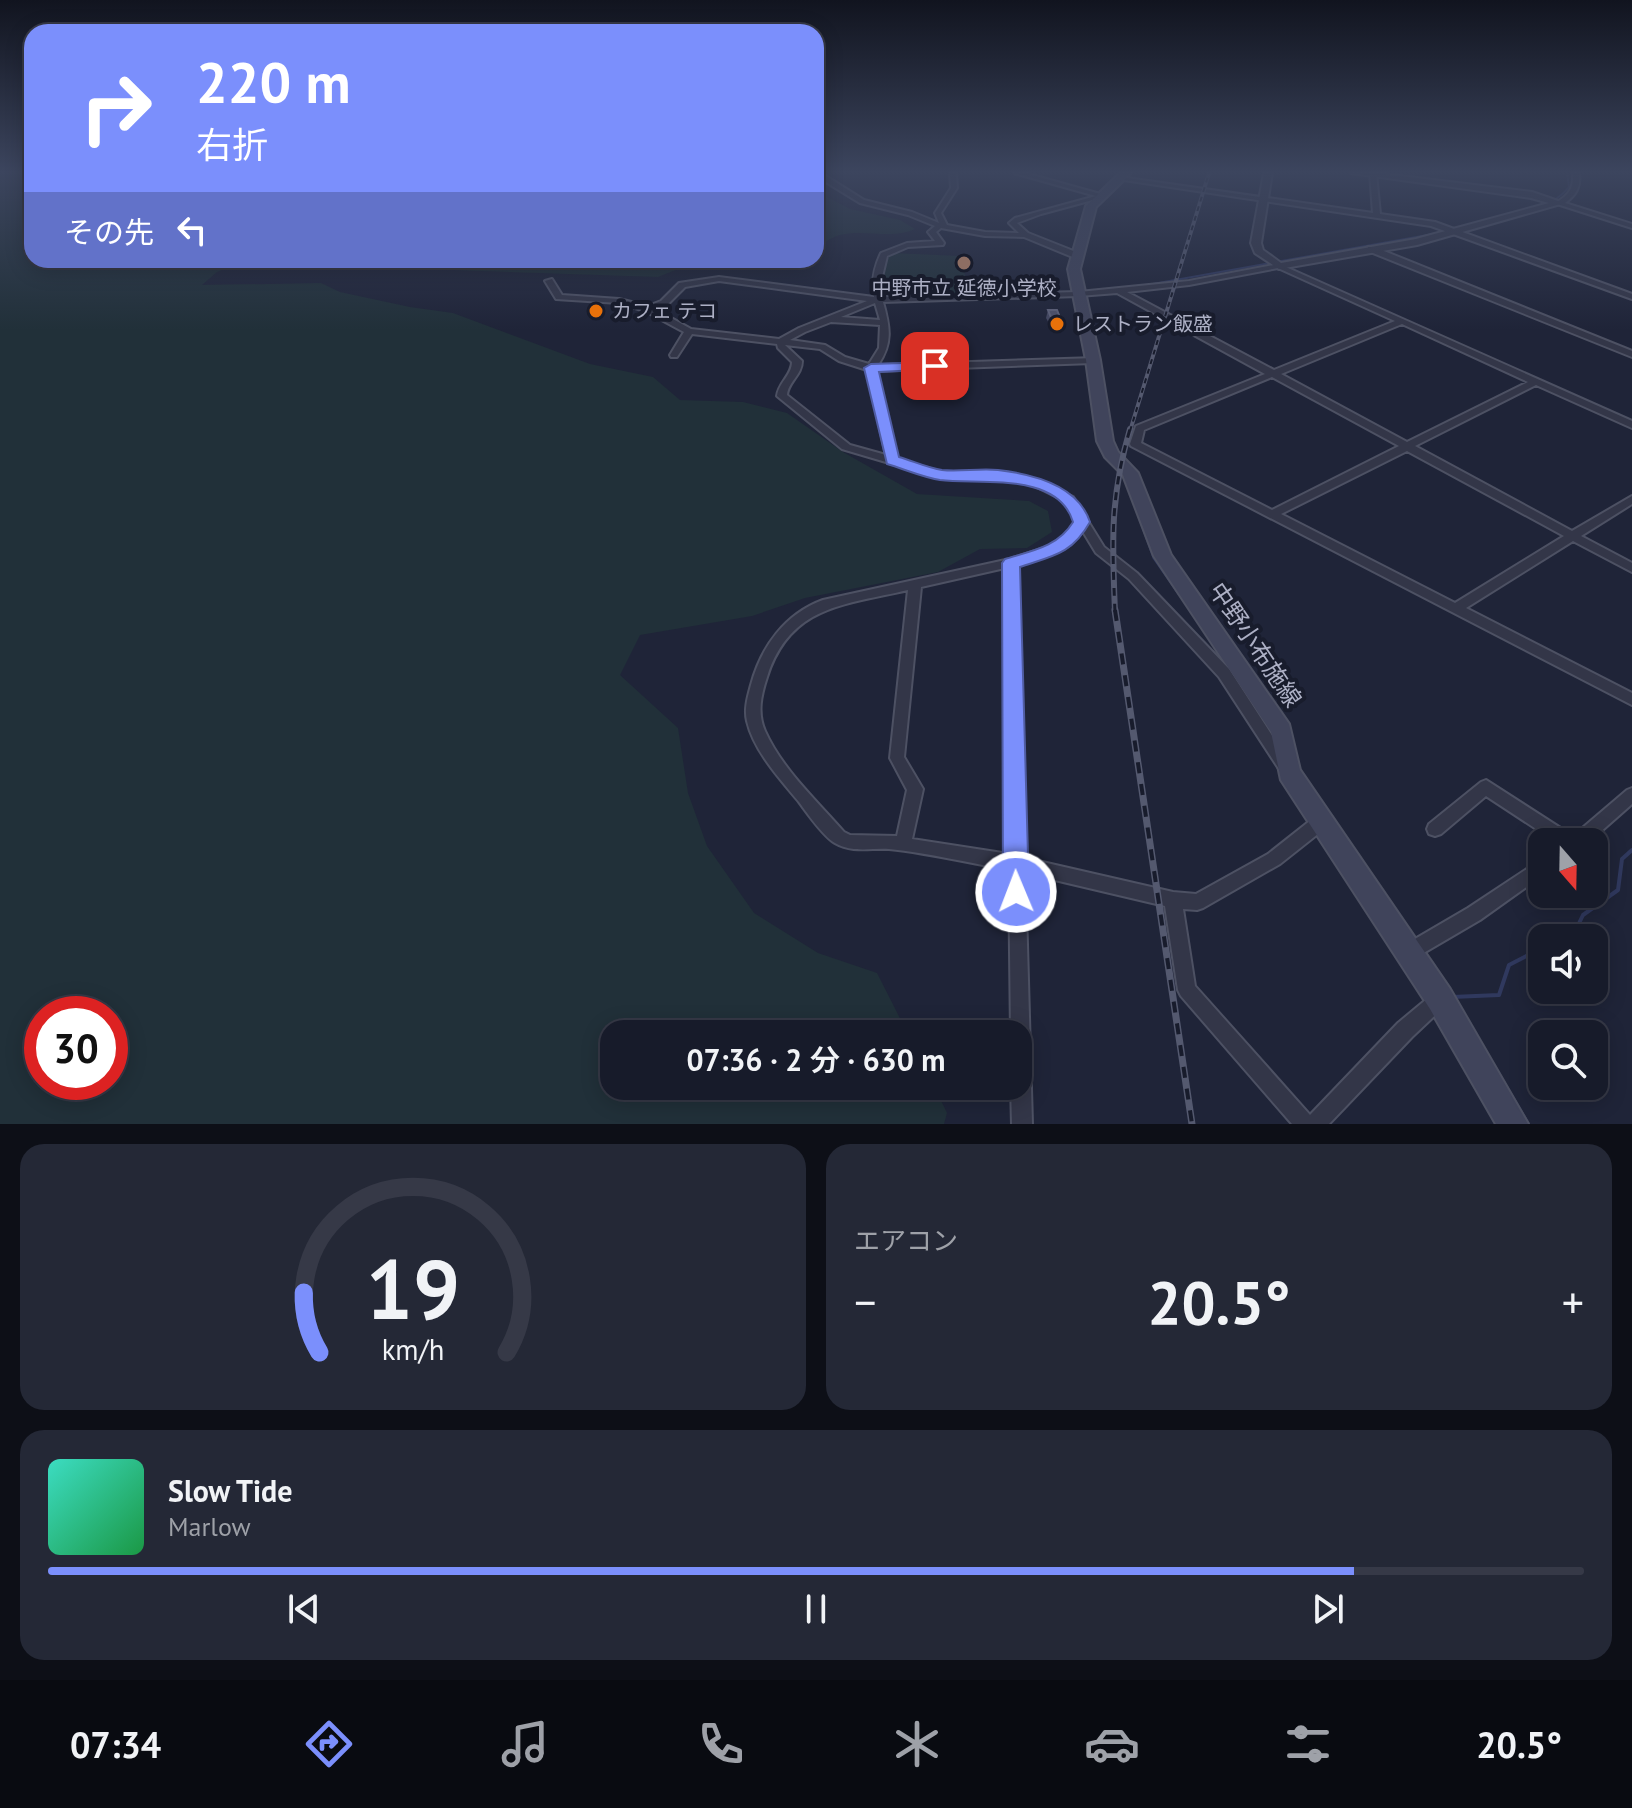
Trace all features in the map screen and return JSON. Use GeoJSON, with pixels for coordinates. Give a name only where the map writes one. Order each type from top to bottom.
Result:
{"type":"FeatureCollection","features":[{"type":"Feature","properties":{"kind":"main road","name":"中野小布施線"},"geometry":{"type":"LineString","coordinates":[[1085,225],[1074,269],[1093,360],[1105,441],[1111,454],[1130,473],[1163,556],[1281,730],[1289,773],[1440,999],[1513,1124]]}},
{"type":"Feature","properties":{"kind":"street"},"geometry":{"type":"LineString","coordinates":[[939,225],[985,234],[1025,235]]}},
{"type":"Feature","properties":{"kind":"street"},"geometry":{"type":"LineString","coordinates":[[1014,225],[1025,235],[1078,256]]}},
{"type":"Feature","properties":{"kind":"street"},"geometry":{"type":"LineString","coordinates":[[1259,225],[1256,243],[1259,251],[1279,266],[1632,425]]}},
{"type":"Feature","properties":{"kind":"street"},"geometry":{"type":"LineString","coordinates":[[1435,225],[1632,297]]}},
{"type":"Feature","properties":{"kind":"street"},"geometry":{"type":"LineString","coordinates":[[648,309],[664,303],[682,285],[719,279],[877,300],[1120,291],[1189,283],[1458,232],[1478,225]]}},
{"type":"Feature","properties":{"kind":"street"},"geometry":{"type":"LineString","coordinates":[[892,460],[871,368],[884,346],[884,323],[875,281],[884,255],[907,245],[940,243],[932,232],[943,227]]}},
{"type":"Feature","properties":{"kind":"street"},"geometry":{"type":"LineString","coordinates":[[1371,249],[1632,354]]}},
{"type":"Feature","properties":{"kind":"street"},"geometry":{"type":"LineString","coordinates":[[549,281],[559,297],[619,301],[648,309],[689,331],[822,347],[842,359],[871,368],[1093,360]]}},
{"type":"Feature","properties":{"kind":"street"},"geometry":{"type":"LineString","coordinates":[[1120,291],[1632,568]]}},
{"type":"Feature","properties":{"kind":"street"},"geometry":{"type":"LineString","coordinates":[[781,342],[877,300]]}},
{"type":"Feature","properties":{"kind":"street"},"geometry":{"type":"LineString","coordinates":[[829,319],[884,323]]}},
{"type":"Feature","properties":{"kind":"street"},"geometry":{"type":"LineString","coordinates":[[1400,322],[1140,428],[1135,444],[1632,699]]}},
{"type":"Feature","properties":{"kind":"street"},"geometry":{"type":"LineString","coordinates":[[674,355],[689,331]]}},
{"type":"Feature","properties":{"kind":"street"},"geometry":{"type":"LineString","coordinates":[[781,342],[781,346],[797,361],[797,369],[783,388],[782,396],[846,447],[940,475],[998,475],[1039,484],[1069,499],[1100,550],[1133,576],[1224,673],[1289,773]]}},
{"type":"Feature","properties":{"kind":"street"},"geometry":{"type":"LineString","coordinates":[[1272,514],[1535,382]]}},
{"type":"Feature","properties":{"kind":"street"},"geometry":{"type":"LineString","coordinates":[[1456,608],[1632,499]]}},
{"type":"Feature","properties":{"kind":"street"},"geometry":{"type":"LineString","coordinates":[[1081,522],[1073,537],[1058,548],[1011,563],[823,605],[789,626],[769,652],[756,693],[754,720],[768,749],[838,837],[850,842],[903,844],[1015,863],[1173,900],[1197,902],[1274,859],[1322,821]]}},
{"type":"Feature","properties":{"kind":"street"},"geometry":{"type":"LineString","coordinates":[[1011,563],[1022,1124]]}},
{"type":"Feature","properties":{"kind":"street"},"geometry":{"type":"LineString","coordinates":[[903,844],[915,789],[897,758],[915,585]]}},
{"type":"Feature","properties":{"kind":"street"},"geometry":{"type":"LineString","coordinates":[[1435,829],[1486,787],[1518,811],[1533,816],[1550,828]]}},
{"type":"Feature","properties":{"kind":"street"},"geometry":{"type":"LineString","coordinates":[[1593,828],[1632,795]]}},
{"type":"Feature","properties":{"kind":"street"},"geometry":{"type":"LineString","coordinates":[[1409,952],[1474,914],[1528,877]]}},
{"type":"Feature","properties":{"kind":"street"},"geometry":{"type":"LineString","coordinates":[[1173,900],[1187,990],[1305,1124]]}},
{"type":"Feature","properties":{"kind":"street"},"geometry":{"type":"LineString","coordinates":[[1315,1124],[1405,1030],[1440,999]]}},
{"type":"Feature","properties":{"kind":"shaded area"},"geometry":{"type":"Polygon","coordinates":[[[0,225],[24,225],[24,268],[227,268],[202,285],[321,283],[340,292],[453,313],[590,364],[653,377],[680,400],[743,402],[787,413],[843,452],[917,494],[1029,501],[1048,511],[1052,532],[1027,548],[980,549],[938,572],[805,598],[752,616],[640,635],[620,675],[678,728],[688,793],[707,846],[754,913],[818,953],[877,973],[901,1020],[600,1020],[600,1100],[941,1100],[947,1113],[944,1124],[0,1124],[0,225]]]}},
{"type":"Feature","properties":{"kind":"shaded area"},"geometry":{"type":"Polygon","coordinates":[[[824,225],[909,225],[915,229],[890,234],[850,233],[824,244],[824,225]]]}},
{"type":"Feature","properties":{"kind":"shaded area"},"geometry":{"type":"Polygon","coordinates":[[[892,253],[961,256],[969,295],[880,298],[882,267],[892,253]]]}},
{"type":"Feature","properties":{"kind":"shaded area"},"geometry":{"type":"Polygon","coordinates":[[[426,268],[680,268],[658,277],[426,268]]]}},
{"type":"Feature","properties":{"kind":"building"},"geometry":{"type":"Polygon","coordinates":[[[1048,310],[1057,310],[1061,320],[1052,320],[1048,310]]]}},
{"type":"Feature","properties":{"kind":"waterway"},"geometry":{"type":"LineString","coordinates":[[1147,285],[1439,233]]}},
{"type":"Feature","properties":{"kind":"waterway"},"geometry":{"type":"LineString","coordinates":[[1083,291],[1131,287]]}},
{"type":"Feature","properties":{"kind":"waterway"},"geometry":{"type":"LineString","coordinates":[[1083,346],[1085,358]]}},
{"type":"Feature","properties":{"kind":"waterway"},"geometry":{"type":"LineString","coordinates":[[1091,398],[1094,418]]}},
{"type":"Feature","properties":{"kind":"waterway"},"geometry":{"type":"LineString","coordinates":[[1103,452],[1124,475],[1154,558],[1179,594]]}},
{"type":"Feature","properties":{"kind":"waterway"},"geometry":{"type":"LineString","coordinates":[[1579,924],[1583,915],[1618,890],[1622,859],[1632,850]]}},
{"type":"Feature","properties":{"kind":"waterway"},"geometry":{"type":"LineString","coordinates":[[1452,997],[1499,995],[1509,965],[1528,955]]}},
{"type":"Feature","properties":{"kind":"waterway"},"geometry":{"type":"LineString","coordinates":[[1495,1068],[1528,1124]]}},
{"type":"Feature","properties":{"kind":"railway"},"geometry":{"type":"LineString","coordinates":[[1130,431],[1193,225]]}},
{"type":"Feature","properties":{"kind":"railway"},"geometry":{"type":"LineString","coordinates":[[1115,612],[1114,520],[1119,476],[1130,429]]}},
{"type":"Feature","properties":{"kind":"railway"},"geometry":{"type":"LineString","coordinates":[[1115,610],[1192,1124]]}},
{"type":"Feature","properties":{"kind":"place","name":"中野市立 延徳小学校"},"geometry":{"type":"Point","coordinates":[964,263]}},
{"type":"Feature","properties":{"kind":"place","name":"カフェ テコ"},"geometry":{"type":"Point","coordinates":[596,311]}},
{"type":"Feature","properties":{"kind":"place","name":"レストラン飯盛"},"geometry":{"type":"Point","coordinates":[1057,324]}},
{"type":"Feature","properties":{"kind":"route"},"geometry":{"type":"LineString","coordinates":[[935,366],[871,368],[892,460],[919,471],[940,475],[998,475],[1039,484],[1069,499],[1077,509],[1081,522],[1073,537],[1058,548],[1011,563],[1016,892]]}}]}
